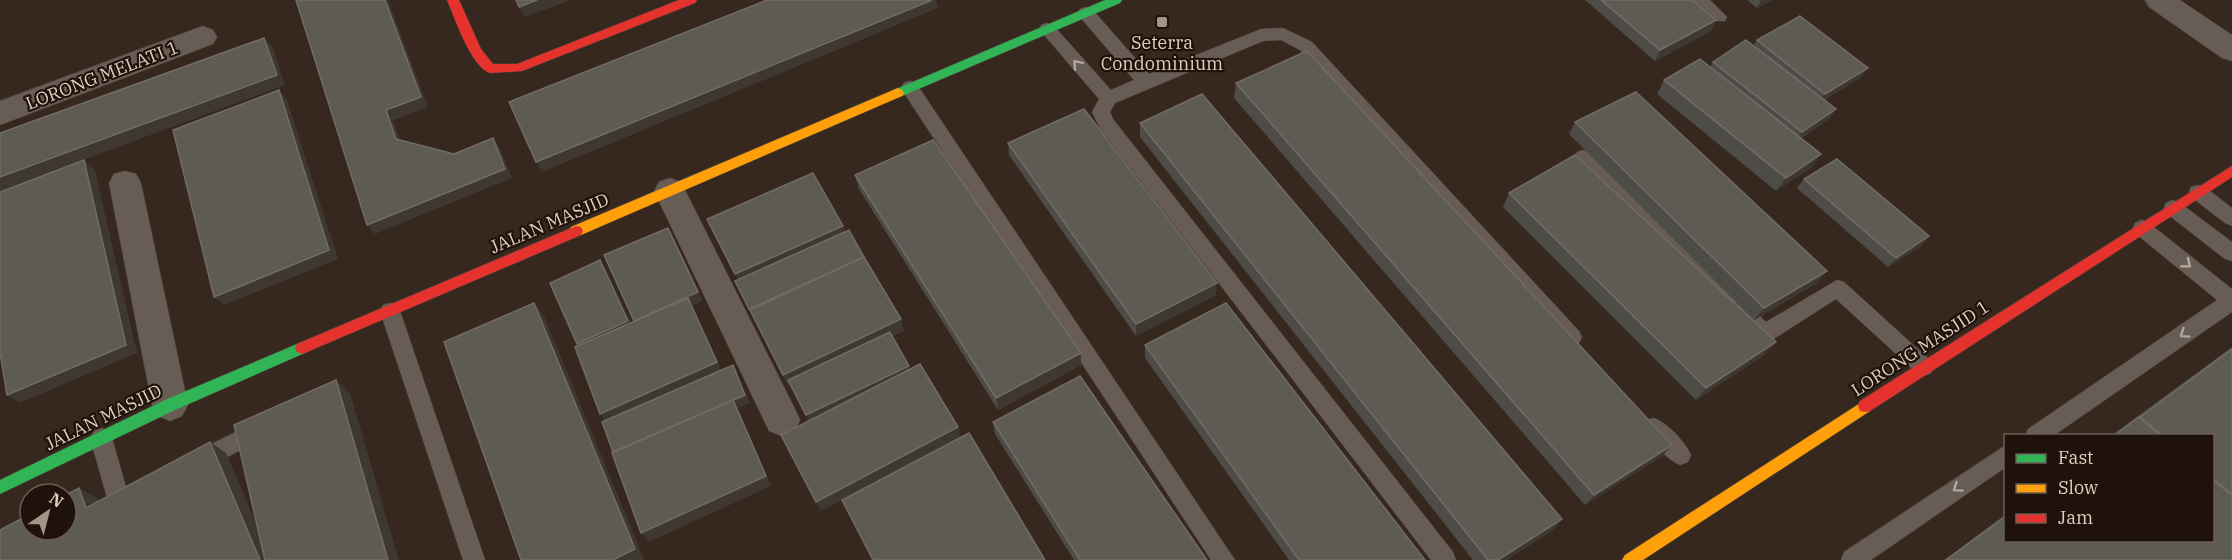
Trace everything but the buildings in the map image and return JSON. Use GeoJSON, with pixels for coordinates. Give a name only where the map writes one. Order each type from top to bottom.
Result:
{"type":"FeatureCollection","features":[{"type":"Feature","properties":{"kind":"street"},"geometry":{"type":"LineString","coordinates":[[453,0],[476,51],[490,69],[519,68],[691,0]]}},
{"type":"Feature","properties":{"kind":"street","name":"JALAN MASJID"},"geometry":{"type":"LineString","coordinates":[[0,487],[170,405],[1116,0]]}},
{"type":"Feature","properties":{"kind":"street"},"geometry":{"type":"LineString","coordinates":[[2159,0],[2232,50]]}},
{"type":"Feature","properties":{"kind":"street","name":"LORONG MELATI 1"},"geometry":{"type":"LineString","coordinates":[[0,113],[203,37]]}},
{"type":"Feature","properties":{"kind":"street","name":"LORONG MASJID 1"},"geometry":{"type":"LineString","coordinates":[[1630,560],[1924,367],[2232,171]]}},
{"type":"Feature","properties":{"kind":"street"},"geometry":{"type":"LineString","coordinates":[[125,183],[170,405]]}},
{"type":"Feature","properties":{"kind":"street"},"geometry":{"type":"LineString","coordinates":[[670,191],[782,420]]}},
{"type":"Feature","properties":{"kind":"lane"},"geometry":{"type":"LineString","coordinates":[[1699,0],[1719,17]]}},
{"type":"Feature","properties":{"kind":"lane"},"geometry":{"type":"LineString","coordinates":[[1086,13],[1147,82]]}},
{"type":"Feature","properties":{"kind":"lane"},"geometry":{"type":"LineString","coordinates":[[1047,29],[1108,98]]}},
{"type":"Feature","properties":{"kind":"lane"},"geometry":{"type":"LineString","coordinates":[[1445,560],[1106,123],[1101,112],[1108,98],[1261,35],[1283,34],[1306,46],[1584,351]]}},
{"type":"Feature","properties":{"kind":"lane"},"geometry":{"type":"LineString","coordinates":[[910,88],[1224,560]]}},
{"type":"Feature","properties":{"kind":"lane"},"geometry":{"type":"LineString","coordinates":[[1583,157],[1765,334],[1837,288],[1924,367]]}},
{"type":"Feature","properties":{"kind":"lane"},"geometry":{"type":"LineString","coordinates":[[2198,192],[2232,218]]}},
{"type":"Feature","properties":{"kind":"lane"},"geometry":{"type":"LineString","coordinates":[[2173,208],[2232,253]]}},
{"type":"Feature","properties":{"kind":"lane"},"geometry":{"type":"LineString","coordinates":[[2035,434],[2232,301],[2142,228]]}},
{"type":"Feature","properties":{"kind":"lane"},"geometry":{"type":"LineString","coordinates":[[390,311],[474,560]]}},
{"type":"Feature","properties":{"kind":"lane"},"geometry":{"type":"LineString","coordinates":[[1640,412],[1680,455]]}},
{"type":"Feature","properties":{"kind":"lane"},"geometry":{"type":"LineString","coordinates":[[101,438],[119,501],[151,485]]}},
{"type":"Feature","properties":{"kind":"lane"},"geometry":{"type":"LineString","coordinates":[[183,469],[236,442]]}},
{"type":"Feature","properties":{"kind":"lane"},"geometry":{"type":"LineString","coordinates":[[1852,560],[2004,456]]}},
{"type":"Feature","properties":{"kind":"traffic: fast"},"geometry":{"type":"LineString","coordinates":[[898,93],[1116,0]]}},
{"type":"Feature","properties":{"kind":"traffic: fast"},"geometry":{"type":"LineString","coordinates":[[0,487],[170,405],[302,348]]}},
{"type":"Feature","properties":{"kind":"traffic: slow"},"geometry":{"type":"LineString","coordinates":[[576,231],[898,93]]}},
{"type":"Feature","properties":{"kind":"traffic: slow"},"geometry":{"type":"LineString","coordinates":[[1630,560],[1865,406]]}},
{"type":"Feature","properties":{"kind":"traffic: jam"},"geometry":{"type":"LineString","coordinates":[[453,0],[476,51],[490,69],[518,68],[691,0]]}},
{"type":"Feature","properties":{"kind":"traffic: jam"},"geometry":{"type":"LineString","coordinates":[[1865,406],[2232,171]]}},
{"type":"Feature","properties":{"kind":"traffic: jam"},"geometry":{"type":"LineString","coordinates":[[302,348],[576,231]]}},
{"type":"Feature","properties":{"kind":"place","name":"Seterra Condominium"},"geometry":{"type":"Point","coordinates":[1162,22]}}]}
